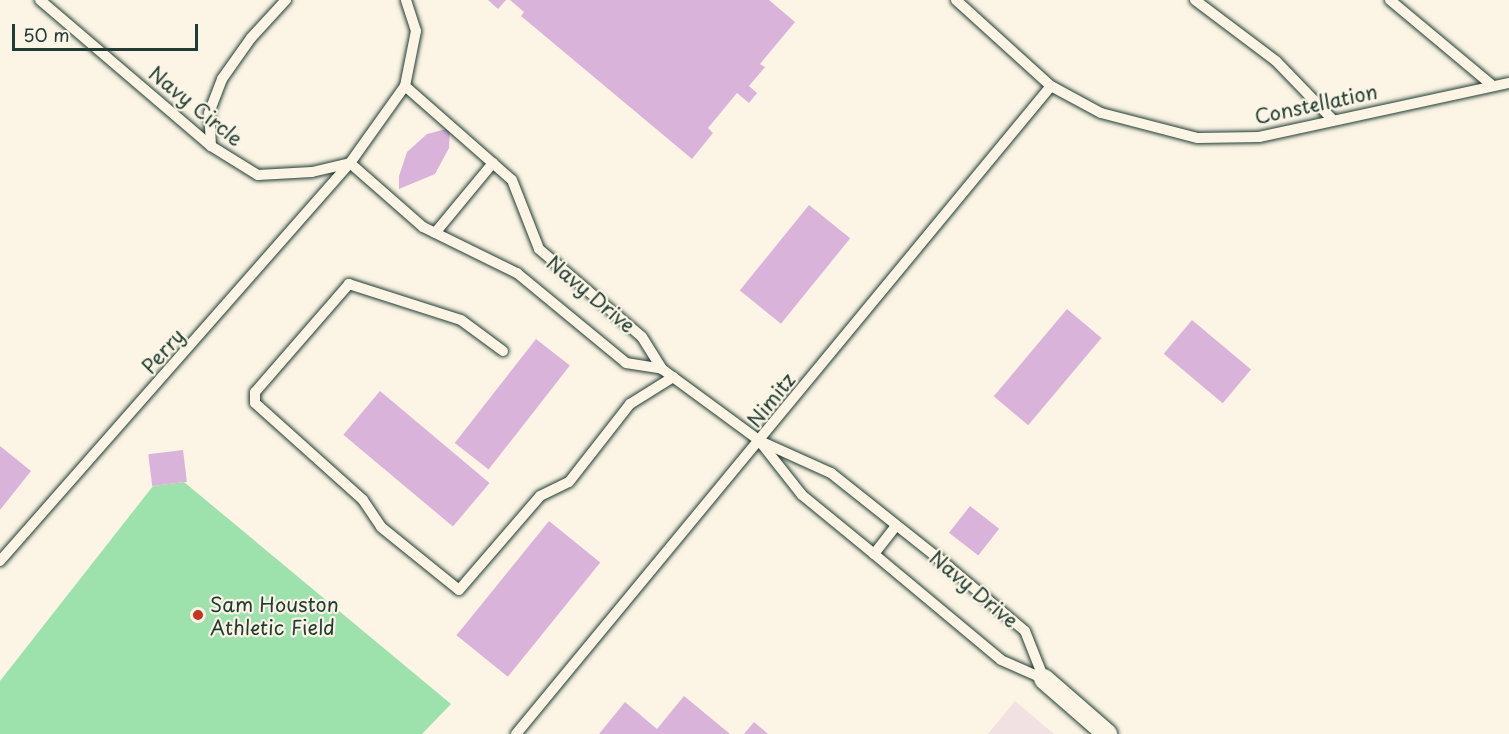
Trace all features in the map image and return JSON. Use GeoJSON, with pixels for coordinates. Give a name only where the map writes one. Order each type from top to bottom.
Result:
{"type":"FeatureCollection","features":[{"type":"Feature","properties":{"kind":"street","name":"Navy Drive"},"geometry":{"type":"LineString","coordinates":[[1044,679],[1107,734]]}},
{"type":"Feature","properties":{"kind":"lane","name":"Navy Circle"},"geometry":{"type":"LineString","coordinates":[[40,0],[211,147],[258,175],[312,172],[350,163]]}},
{"type":"Feature","properties":{"kind":"lane"},"geometry":{"type":"LineString","coordinates":[[211,147],[209,113],[222,79],[251,38],[286,0]]}},
{"type":"Feature","properties":{"kind":"lane","name":"Constellation"},"geometry":{"type":"LineString","coordinates":[[956,0],[1051,86],[1101,113],[1198,138],[1258,137],[1509,83]]}},
{"type":"Feature","properties":{"kind":"lane"},"geometry":{"type":"LineString","coordinates":[[1195,0],[1276,61],[1333,120]]}},
{"type":"Feature","properties":{"kind":"lane"},"geometry":{"type":"LineString","coordinates":[[1390,0],[1493,86]]}},
{"type":"Feature","properties":{"kind":"lane"},"geometry":{"type":"LineString","coordinates":[[350,163],[405,86],[416,31],[409,2]]}},
{"type":"Feature","properties":{"kind":"lane","name":"Navy Drive"},"geometry":{"type":"LineString","coordinates":[[405,86],[512,180],[539,249],[642,337],[662,369],[760,441],[831,473],[1025,631],[1044,679]]}},
{"type":"Feature","properties":{"kind":"lane","name":"Nimitz"},"geometry":{"type":"LineString","coordinates":[[516,734],[1051,86]]}},
{"type":"Feature","properties":{"kind":"lane","name":"Navy Drive"},"geometry":{"type":"LineString","coordinates":[[350,163],[435,232],[517,273],[626,363],[662,369]]}},
{"type":"Feature","properties":{"kind":"lane","name":"Perry"},"geometry":{"type":"LineString","coordinates":[[0,561],[350,163]]}},
{"type":"Feature","properties":{"kind":"lane"},"geometry":{"type":"LineString","coordinates":[[435,232],[493,163]]}},
{"type":"Feature","properties":{"kind":"lane"},"geometry":{"type":"LineString","coordinates":[[503,351],[461,320],[349,284],[255,392],[255,403],[363,500],[381,527],[459,590],[540,496],[569,482],[630,404],[673,377]]}},
{"type":"Feature","properties":{"kind":"lane","name":"Navy Drive"},"geometry":{"type":"LineString","coordinates":[[760,441],[802,495],[1001,660],[1044,679]]}},
{"type":"Feature","properties":{"kind":"lane"},"geometry":{"type":"LineString","coordinates":[[874,554],[896,526]]}},
{"type":"Feature","properties":{"kind":"shaded area"},"geometry":{"type":"Polygon","coordinates":[[[1015,701],[1054,734],[988,734],[1015,701]]]}},
{"type":"Feature","properties":{"kind":"green space","name":"Sam Houston Athletic Field"},"geometry":{"type":"Polygon","coordinates":[[[184,482],[451,704],[422,734],[0,734],[0,681],[153,486],[184,482]]]}},
{"type":"Feature","properties":{"kind":"building"},"geometry":{"type":"Polygon","coordinates":[[[488,0],[506,0],[498,9],[488,0]]]}},
{"type":"Feature","properties":{"kind":"building"},"geometry":{"type":"Polygon","coordinates":[[[510,0],[769,0],[795,22],[760,64],[765,67],[749,86],[757,93],[749,103],[737,93],[708,128],[713,133],[692,159],[521,16],[524,12],[510,0]]]}},
{"type":"Feature","properties":{"kind":"building"},"geometry":{"type":"Polygon","coordinates":[[[450,128],[449,148],[435,174],[399,189],[399,176],[407,152],[427,134],[450,128]]]}},
{"type":"Feature","properties":{"kind":"building"},"geometry":{"type":"Polygon","coordinates":[[[809,205],[850,238],[781,324],[740,290],[809,205]]]}},
{"type":"Feature","properties":{"kind":"building"},"geometry":{"type":"Polygon","coordinates":[[[1067,309],[1101,338],[1028,425],[994,396],[1067,309]]]}},
{"type":"Feature","properties":{"kind":"building"},"geometry":{"type":"Polygon","coordinates":[[[1192,320],[1251,369],[1223,403],[1164,354],[1192,320]]]}},
{"type":"Feature","properties":{"kind":"building"},"geometry":{"type":"Polygon","coordinates":[[[536,339],[570,365],[489,469],[455,443],[536,339]]]}},
{"type":"Feature","properties":{"kind":"building"},"geometry":{"type":"Polygon","coordinates":[[[380,391],[490,483],[453,527],[343,435],[380,391]]]}},
{"type":"Feature","properties":{"kind":"building"},"geometry":{"type":"Polygon","coordinates":[[[0,446],[31,471],[0,510],[0,446]]]}},
{"type":"Feature","properties":{"kind":"building"},"geometry":{"type":"Polygon","coordinates":[[[183,450],[187,482],[152,486],[148,454],[183,450]]]}},
{"type":"Feature","properties":{"kind":"building"},"geometry":{"type":"Polygon","coordinates":[[[970,506],[999,529],[978,556],[949,533],[970,506]]]}},
{"type":"Feature","properties":{"kind":"building"},"geometry":{"type":"Polygon","coordinates":[[[549,521],[600,563],[508,677],[456,635],[549,521]]]}},
{"type":"Feature","properties":{"kind":"building"},"geometry":{"type":"Polygon","coordinates":[[[684,696],[730,734],[599,734],[625,702],[657,729],[684,696]]]}},
{"type":"Feature","properties":{"kind":"building"},"geometry":{"type":"Polygon","coordinates":[[[754,722],[768,734],[744,734],[754,722]]]}},
{"type":"Feature","properties":{"kind":"place","name":"Sam Houston Athletic Field"},"geometry":{"type":"Point","coordinates":[198,615]}}]}
